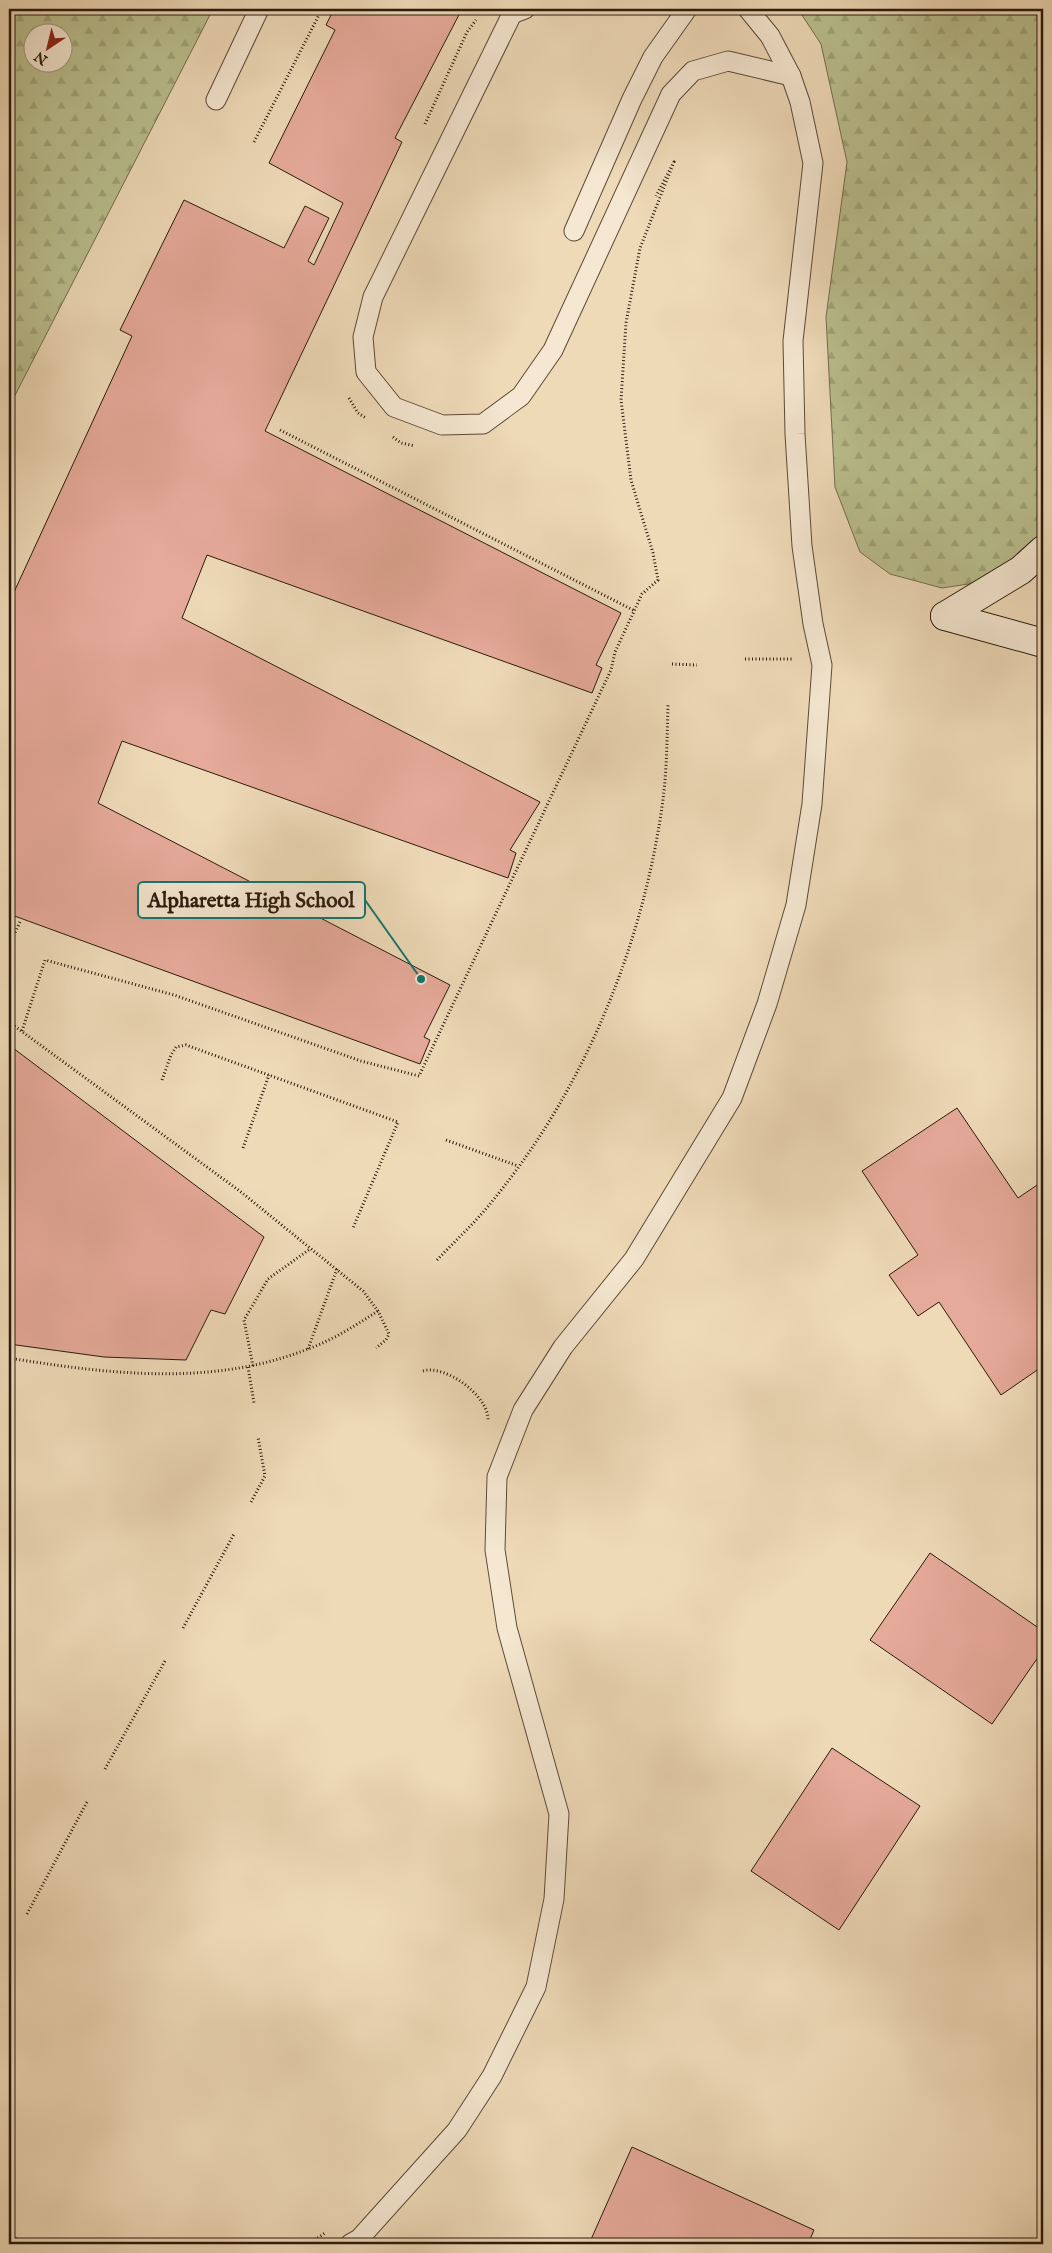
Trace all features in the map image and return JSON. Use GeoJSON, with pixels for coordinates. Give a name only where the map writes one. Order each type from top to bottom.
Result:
{"type":"FeatureCollection","features":[{"type":"Feature","properties":{"kind":"street"},"geometry":{"type":"LineString","coordinates":[[1043,550],[1021,570],[945,616],[1043,643]]}},
{"type":"Feature","properties":{"kind":"lane"},"geometry":{"type":"LineString","coordinates":[[216,100],[259,9]]}},
{"type":"Feature","properties":{"kind":"lane"},"geometry":{"type":"LineString","coordinates":[[525,9],[512,14],[373,297],[363,337],[366,372],[394,407],[442,425],[483,424],[521,396],[553,350],[671,94],[693,71],[728,61],[791,76]]}},
{"type":"Feature","properties":{"kind":"lane"},"geometry":{"type":"LineString","coordinates":[[574,232],[653,57],[687,9]]}},
{"type":"Feature","properties":{"kind":"lane"},"geometry":{"type":"LineString","coordinates":[[350,2244],[359,2239],[457,2130],[492,2076],[536,1987],[554,1899],[559,1814],[508,1628],[495,1550],[497,1477],[522,1410],[563,1347],[634,1259],[732,1098],[767,1004],[796,906],[812,804],[822,665],[813,624],[802,546],[795,434],[792,341],[813,163],[800,102],[791,76],[770,36],[748,9]]}},
{"type":"Feature","properties":{"kind":"lane"},"geometry":{"type":"LineString","coordinates":[[605,162],[635,173]]}},
{"type":"Feature","properties":{"kind":"path"},"geometry":{"type":"LineString","coordinates":[[254,142],[322,9]]}},
{"type":"Feature","properties":{"kind":"path"},"geometry":{"type":"LineString","coordinates":[[422,131],[467,32],[478,18]]}},
{"type":"Feature","properties":{"kind":"path"},"geometry":{"type":"LineString","coordinates":[[22,1031],[45,960],[174,995],[361,1061],[419,1076],[611,670],[615,652],[642,594],[658,580],[653,553],[631,480],[621,400],[626,323],[640,248],[674,162],[647,215]]}},
{"type":"Feature","properties":{"kind":"path"},"geometry":{"type":"LineString","coordinates":[[346,392],[358,413],[372,423]]}},
{"type":"Feature","properties":{"kind":"path"},"geometry":{"type":"LineString","coordinates":[[280,430],[635,610]]}},
{"type":"Feature","properties":{"kind":"path"},"geometry":{"type":"LineString","coordinates":[[387,433],[401,442],[418,447]]}},
{"type":"Feature","properties":{"kind":"path"},"geometry":{"type":"LineString","coordinates":[[745,659],[792,659]]}},
{"type":"Feature","properties":{"kind":"path"},"geometry":{"type":"LineString","coordinates":[[672,664],[697,665]]}},
{"type":"Feature","properties":{"kind":"path"},"geometry":{"type":"LineString","coordinates":[[437,1260],[494,1199],[549,1122],[579,1066],[607,1007],[630,944],[648,877],[662,807],[668,705]]}},
{"type":"Feature","properties":{"kind":"path"},"geometry":{"type":"LineString","coordinates":[[9,946],[21,920]]}},
{"type":"Feature","properties":{"kind":"path"},"geometry":{"type":"LineString","coordinates":[[9,1022],[241,1192],[363,1291],[378,1311],[389,1334],[376,1348]]}},
{"type":"Feature","properties":{"kind":"path"},"geometry":{"type":"LineString","coordinates":[[162,1080],[176,1047],[186,1045],[398,1122],[353,1228]]}},
{"type":"Feature","properties":{"kind":"path"},"geometry":{"type":"LineString","coordinates":[[243,1148],[269,1075]]}},
{"type":"Feature","properties":{"kind":"path"},"geometry":{"type":"LineString","coordinates":[[446,1140],[518,1166]]}},
{"type":"Feature","properties":{"kind":"path"},"geometry":{"type":"LineString","coordinates":[[253,1366],[244,1320],[268,1280],[310,1249]]}},
{"type":"Feature","properties":{"kind":"path"},"geometry":{"type":"LineString","coordinates":[[308,1350],[337,1269]]}},
{"type":"Feature","properties":{"kind":"path"},"geometry":{"type":"LineString","coordinates":[[9,1358],[132,1374],[188,1374],[248,1367],[308,1350],[378,1311]]}},
{"type":"Feature","properties":{"kind":"path"},"geometry":{"type":"LineString","coordinates":[[248,1367],[254,1403]]}},
{"type":"Feature","properties":{"kind":"path"},"geometry":{"type":"LineString","coordinates":[[251,1502],[265,1476],[258,1437]]}},
{"type":"Feature","properties":{"kind":"path"},"geometry":{"type":"LineString","coordinates":[[183,1628],[234,1534]]}},
{"type":"Feature","properties":{"kind":"path"},"geometry":{"type":"LineString","coordinates":[[105,1769],[165,1661]]}},
{"type":"Feature","properties":{"kind":"path"},"geometry":{"type":"LineString","coordinates":[[27,1914],[87,1802]]}},
{"type":"Feature","properties":{"kind":"path"},"geometry":{"type":"LineString","coordinates":[[9,2235],[26,2244]]}},
{"type":"Feature","properties":{"kind":"green space"},"geometry":{"type":"Polygon","coordinates":[[[9,9],[213,9],[9,407],[9,9]]]}},
{"type":"Feature","properties":{"kind":"green space"},"geometry":{"type":"Polygon","coordinates":[[[798,9],[1043,9],[1043,539],[988,581],[942,588],[890,574],[860,552],[835,487],[826,317],[847,162],[821,44],[798,9]]]}},
{"type":"Feature","properties":{"kind":"building"},"geometry":{"type":"Polygon","coordinates":[[[334,9],[462,9],[395,138],[402,142],[265,431],[621,613],[596,665],[602,668],[592,693],[207,555],[182,618],[540,802],[510,850],[516,853],[508,878],[122,741],[98,803],[450,985],[424,1037],[430,1040],[420,1064],[9,914],[9,603],[132,336],[120,330],[184,200],[284,248],[305,206],[329,218],[308,261],[314,265],[343,203],[269,163],[335,30],[326,25],[334,9]]]}},
{"type":"Feature","properties":{"kind":"building"},"geometry":{"type":"Polygon","coordinates":[[[9,1045],[264,1237],[225,1314],[211,1310],[186,1360],[104,1357],[9,1344],[9,1045]]]}},
{"type":"Feature","properties":{"kind":"building"},"geometry":{"type":"Polygon","coordinates":[[[957,1108],[1018,1198],[1043,1181],[1043,1241],[1039,1244],[1043,1251],[1043,1366],[1001,1395],[939,1302],[918,1316],[889,1275],[918,1255],[862,1171],[957,1108]]]}},
{"type":"Feature","properties":{"kind":"building"},"geometry":{"type":"Polygon","coordinates":[[[930,1553],[1043,1631],[1043,1650],[992,1724],[870,1640],[930,1553]]]}},
{"type":"Feature","properties":{"kind":"building"},"geometry":{"type":"Polygon","coordinates":[[[832,1748],[920,1806],[839,1930],[751,1871],[832,1748]]]}},
{"type":"Feature","properties":{"kind":"building"},"geometry":{"type":"Polygon","coordinates":[[[632,2147],[814,2230],[808,2244],[589,2244],[632,2147]]]}},
{"type":"Feature","properties":{"kind":"place","name":"Alpharetta High School"},"geometry":{"type":"Point","coordinates":[421,979]}}]}
